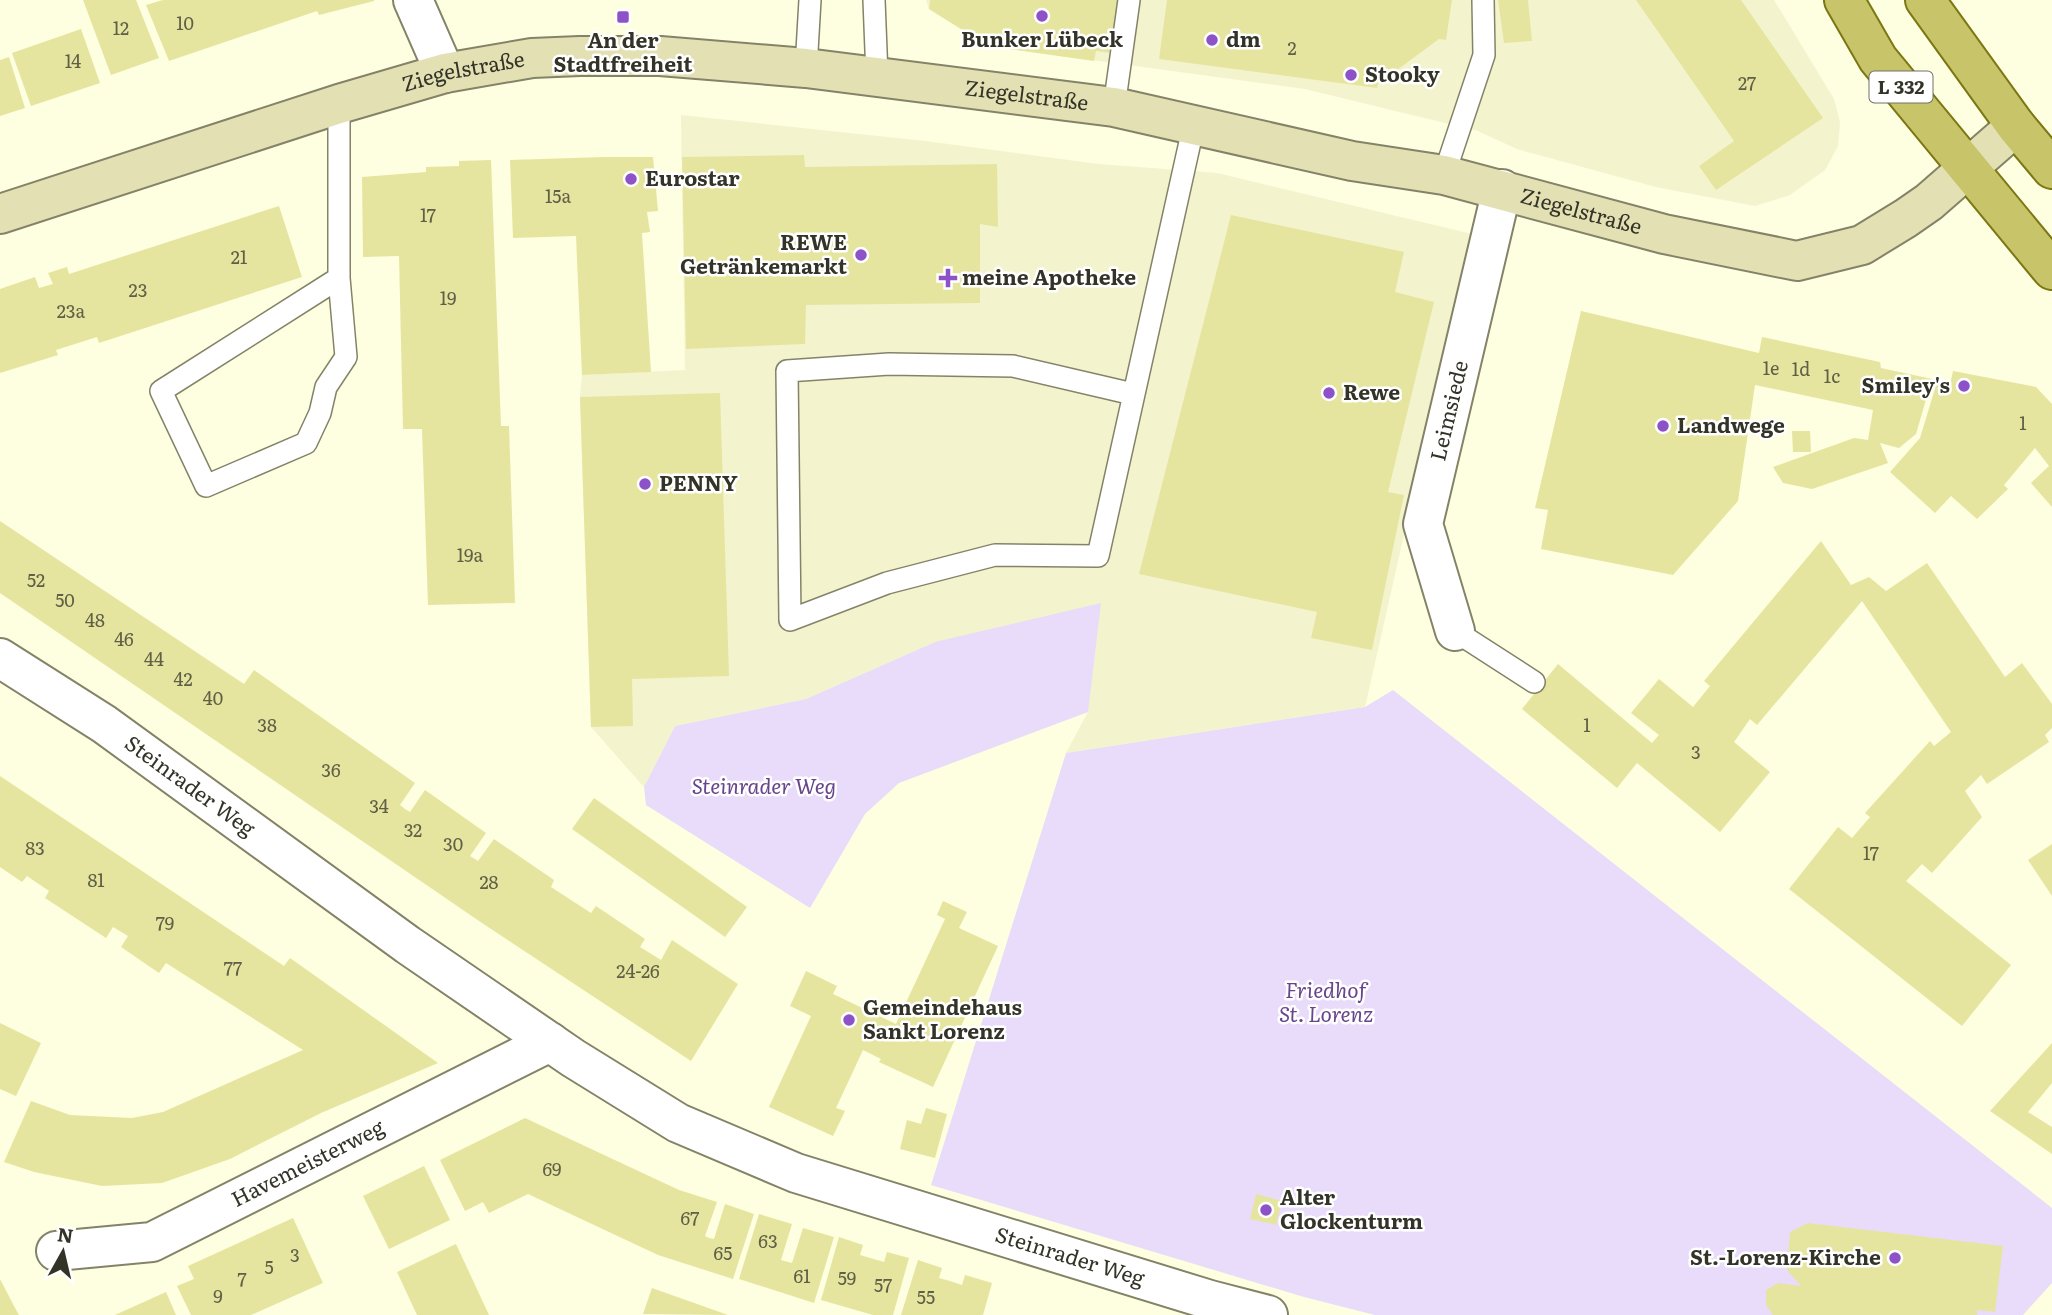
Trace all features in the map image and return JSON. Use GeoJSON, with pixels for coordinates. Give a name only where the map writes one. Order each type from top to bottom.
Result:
{"type":"FeatureCollection","features":[{"type":"Feature","properties":{"kind":"main road","name":"L 332"},"geometry":{"type":"LineString","coordinates":[[1844,0],[1878,59],[2052,270]]}},
{"type":"Feature","properties":{"kind":"main road"},"geometry":{"type":"LineString","coordinates":[[1925,0],[2016,126],[2052,169]]}},
{"type":"Feature","properties":{"kind":"main road","name":"Ziegelstraße"},"geometry":{"type":"LineString","coordinates":[[0,214],[339,104],[444,73],[531,58],[580,55],[660,56],[806,68],[1114,107],[1352,161],[1444,175],[1664,234],[1797,261],[1862,244],[1929,202],[2016,126]]}},
{"type":"Feature","properties":{"kind":"street"},"geometry":{"type":"LineString","coordinates":[[413,0],[444,73]]}},
{"type":"Feature","properties":{"kind":"street","name":"Leimsiede"},"geometry":{"type":"LineString","coordinates":[[1455,631],[1423,524],[1502,189]]}},
{"type":"Feature","properties":{"kind":"street","name":"Steinrader Weg"},"geometry":{"type":"LineString","coordinates":[[0,658],[104,724],[408,945],[550,1042],[678,1123],[796,1173],[1207,1308],[1268,1315]]}},
{"type":"Feature","properties":{"kind":"street","name":"Havemeisterweg"},"geometry":{"type":"LineString","coordinates":[[56,1251],[152,1242],[550,1042]]}},
{"type":"Feature","properties":{"kind":"lane"},"geometry":{"type":"LineString","coordinates":[[806,68],[810,0]]}},
{"type":"Feature","properties":{"kind":"lane"},"geometry":{"type":"LineString","coordinates":[[874,0],[877,76]]}},
{"type":"Feature","properties":{"kind":"lane"},"geometry":{"type":"LineString","coordinates":[[1114,107],[1129,0]]}},
{"type":"Feature","properties":{"kind":"lane"},"geometry":{"type":"LineString","coordinates":[[1444,175],[1484,55],[1483,0]]}},
{"type":"Feature","properties":{"kind":"lane"},"geometry":{"type":"LineString","coordinates":[[339,104],[339,278],[346,358],[326,387],[320,413],[306,443],[206,486],[161,391],[339,278]]}},
{"type":"Feature","properties":{"kind":"lane"},"geometry":{"type":"LineString","coordinates":[[1133,394],[1013,366],[889,364],[787,371],[790,620],[887,583],[995,555],[1098,556],[1195,124]]}},
{"type":"Feature","properties":{"kind":"lane"},"geometry":{"type":"LineString","coordinates":[[1455,631],[1534,682]]}},
{"type":"Feature","properties":{"kind":"shaded area"},"geometry":{"type":"Polygon","coordinates":[[[926,0],[1774,0],[1834,99],[1840,122],[1838,146],[1825,170],[1790,195],[1755,206],[1656,187],[1517,149],[1478,131],[1305,89],[988,46],[929,9],[926,0]]]}},
{"type":"Feature","properties":{"kind":"shaded area"},"geometry":{"type":"Polygon","coordinates":[[[681,115],[925,141],[1098,164],[1217,173],[1472,234],[1365,707],[1066,753],[1088,712],[935,642],[806,699],[675,726],[644,787],[591,727],[580,397],[582,375],[685,370],[681,115]]]}},
{"type":"Feature","properties":{"kind":"green space"},"geometry":{"type":"Polygon","coordinates":[[[1101,603],[1088,712],[899,783],[865,814],[810,908],[646,805],[644,787],[675,726],[806,699],[935,642],[1101,603]]]}},
{"type":"Feature","properties":{"kind":"green space","name":"Friedhof St. Lorenz"},"geometry":{"type":"Polygon","coordinates":[[[1393,690],[2052,1208],[2052,1283],[2023,1315],[1375,1315],[1304,1297],[931,1185],[1066,753],[1365,707],[1393,690]]]}},
{"type":"Feature","properties":{"kind":"building"},"geometry":{"type":"Polygon","coordinates":[[[83,0],[136,0],[159,58],[111,75],[83,0]]]}},
{"type":"Feature","properties":{"kind":"building"},"geometry":{"type":"Polygon","coordinates":[[[163,0],[374,1],[319,15],[317,11],[169,61],[146,5],[163,0]]]}},
{"type":"Feature","properties":{"kind":"building"},"geometry":{"type":"Polygon","coordinates":[[[930,0],[1120,0],[1112,53],[1096,51],[1094,61],[988,46],[929,9],[930,0]]]}},
{"type":"Feature","properties":{"kind":"building"},"geometry":{"type":"Polygon","coordinates":[[[1167,0],[1452,0],[1446,40],[1439,39],[1378,84],[1377,88],[1159,59],[1167,0]]]}},
{"type":"Feature","properties":{"kind":"building"},"geometry":{"type":"Polygon","coordinates":[[[1498,0],[1528,0],[1532,41],[1504,43],[1498,0]]]}},
{"type":"Feature","properties":{"kind":"building"},"geometry":{"type":"Polygon","coordinates":[[[1636,0],[1741,0],[1823,118],[1716,190],[1699,166],[1734,141],[1636,0]]]}},
{"type":"Feature","properties":{"kind":"building"},"geometry":{"type":"Polygon","coordinates":[[[81,29],[100,83],[31,106],[12,53],[81,29]]]}},
{"type":"Feature","properties":{"kind":"building"},"geometry":{"type":"Polygon","coordinates":[[[9,57],[25,108],[0,116],[0,60],[9,57]]]}},
{"type":"Feature","properties":{"kind":"building"},"geometry":{"type":"Polygon","coordinates":[[[804,155],[805,167],[997,164],[998,227],[980,224],[980,303],[806,305],[805,344],[686,349],[682,157],[804,155]]]}},
{"type":"Feature","properties":{"kind":"building"},"geometry":{"type":"Polygon","coordinates":[[[653,157],[658,211],[647,212],[650,232],[642,233],[651,372],[582,375],[576,236],[513,238],[510,160],[653,157]]]}},
{"type":"Feature","properties":{"kind":"building"},"geometry":{"type":"Polygon","coordinates":[[[491,160],[501,426],[509,426],[515,603],[428,605],[422,429],[403,429],[399,256],[363,257],[362,177],[426,172],[426,167],[459,166],[459,161],[491,160]]]}},
{"type":"Feature","properties":{"kind":"building"},"geometry":{"type":"Polygon","coordinates":[[[279,206],[302,277],[99,343],[97,337],[56,350],[58,355],[0,373],[0,289],[35,277],[39,288],[53,284],[48,273],[67,267],[69,274],[279,206]]]}},
{"type":"Feature","properties":{"kind":"building"},"geometry":{"type":"Polygon","coordinates":[[[1231,215],[1404,252],[1395,292],[1434,302],[1388,492],[1404,495],[1372,650],[1311,638],[1317,612],[1139,574],[1231,215]]]}},
{"type":"Feature","properties":{"kind":"building"},"geometry":{"type":"Polygon","coordinates":[[[1581,311],[1759,353],[1762,337],[1880,362],[1881,368],[1932,379],[1916,434],[1899,448],[1880,443],[1888,463],[1812,489],[1783,483],[1773,467],[1854,438],[1868,440],[1873,410],[1755,385],[1738,501],[1673,575],[1541,549],[1548,510],[1535,508],[1581,311]]]}},
{"type":"Feature","properties":{"kind":"building"},"geometry":{"type":"Polygon","coordinates":[[[1953,371],[2036,387],[2052,404],[2052,507],[2031,483],[2049,466],[2035,448],[2004,485],[2008,489],[1977,519],[1951,496],[1935,513],[1890,472],[1920,438],[1937,382],[1950,385],[1953,371]]]}},
{"type":"Feature","properties":{"kind":"building"},"geometry":{"type":"Polygon","coordinates":[[[720,393],[729,676],[632,679],[633,726],[591,727],[580,397],[720,393]]]}},
{"type":"Feature","properties":{"kind":"building"},"geometry":{"type":"Polygon","coordinates":[[[1792,431],[1810,431],[1811,452],[1793,452],[1792,431]]]}},
{"type":"Feature","properties":{"kind":"building"},"geometry":{"type":"Polygon","coordinates":[[[0,521],[244,684],[254,670],[415,783],[400,805],[405,809],[410,812],[425,790],[486,833],[470,856],[478,861],[494,839],[554,880],[551,887],[591,913],[596,906],[645,939],[640,947],[661,960],[672,940],[738,984],[691,1061],[482,923],[0,593],[0,521]]]}},
{"type":"Feature","properties":{"kind":"building"},"geometry":{"type":"Polygon","coordinates":[[[1821,541],[1851,585],[1869,577],[1886,591],[1927,563],[2005,677],[2022,663],[2052,704],[2052,728],[2045,735],[2049,742],[1987,784],[1981,775],[1965,791],[1982,817],[1932,873],[1922,864],[1906,881],[2011,965],[1962,1026],[1789,889],[1838,827],[1852,838],[1870,817],[1865,813],[1930,741],[1934,746],[1951,732],[1862,601],[1757,725],[1750,719],[1734,742],[1770,772],[1720,832],[1637,763],[1617,788],[1522,709],[1558,664],[1652,743],[1659,735],[1631,713],[1659,679],[1693,707],[1710,686],[1704,681],[1821,541]]]}},
{"type":"Feature","properties":{"kind":"building"},"geometry":{"type":"Polygon","coordinates":[[[0,776],[284,966],[290,958],[438,1063],[321,1113],[230,1159],[162,1183],[102,1186],[34,1172],[4,1162],[31,1101],[70,1115],[132,1118],[163,1112],[303,1050],[166,963],[159,973],[121,947],[128,936],[113,927],[106,938],[45,898],[49,891],[27,876],[22,882],[0,867],[0,776]]]}},
{"type":"Feature","properties":{"kind":"building"},"geometry":{"type":"Polygon","coordinates":[[[594,798],[747,907],[725,937],[572,829],[594,798]]]}},
{"type":"Feature","properties":{"kind":"building"},"geometry":{"type":"Polygon","coordinates":[[[2052,844],[2052,896],[2028,860],[2052,844]]]}},
{"type":"Feature","properties":{"kind":"building","name":"Gemeindehaus Sankt Lorenz"},"geometry":{"type":"Polygon","coordinates":[[[943,901],[967,912],[959,928],[998,946],[933,1087],[879,1062],[881,1059],[863,1050],[836,1108],[845,1111],[833,1136],[769,1107],[811,1016],[790,1006],[806,971],[837,986],[833,994],[896,1024],[945,919],[937,915],[943,901]]]}},
{"type":"Feature","properties":{"kind":"building"},"geometry":{"type":"Polygon","coordinates":[[[0,1023],[41,1043],[16,1096],[0,1089],[0,1023]]]}},
{"type":"Feature","properties":{"kind":"building"},"geometry":{"type":"Polygon","coordinates":[[[2052,1043],[2052,1083],[2028,1112],[2052,1127],[2052,1154],[1990,1111],[2052,1043]]]}},
{"type":"Feature","properties":{"kind":"building"},"geometry":{"type":"Polygon","coordinates":[[[926,1108],[947,1114],[935,1158],[900,1149],[907,1120],[921,1124],[926,1108]]]}},
{"type":"Feature","properties":{"kind":"building"},"geometry":{"type":"Polygon","coordinates":[[[525,1118],[679,1190],[717,1202],[705,1236],[709,1238],[714,1239],[725,1204],[754,1214],[733,1279],[658,1255],[528,1194],[489,1213],[483,1202],[465,1211],[440,1160],[525,1118]]]}},
{"type":"Feature","properties":{"kind":"building"},"geometry":{"type":"Polygon","coordinates":[[[424,1166],[450,1220],[389,1249],[363,1196],[424,1166]]]}},
{"type":"Feature","properties":{"kind":"building","name":"Alter Glockenturm"},"geometry":{"type":"Polygon","coordinates":[[[1256,1194],[1282,1201],[1276,1225],[1250,1219],[1256,1194]]]}},
{"type":"Feature","properties":{"kind":"building"},"geometry":{"type":"Polygon","coordinates":[[[759,1214],[792,1224],[781,1260],[792,1263],[803,1228],[834,1237],[814,1303],[739,1279],[759,1214]]]}},
{"type":"Feature","properties":{"kind":"building"},"geometry":{"type":"Polygon","coordinates":[[[293,1218],[323,1283],[251,1315],[191,1315],[177,1286],[194,1279],[188,1266],[293,1218]]]}},
{"type":"Feature","properties":{"kind":"building","name":"St.-Lorenz-Kirche"},"geometry":{"type":"Polygon","coordinates":[[[1808,1223],[2003,1246],[1995,1312],[1977,1310],[1977,1315],[1773,1315],[1766,1305],[1766,1290],[1778,1283],[1801,1286],[1787,1270],[1790,1232],[1808,1223]]]}},
{"type":"Feature","properties":{"kind":"building"},"geometry":{"type":"Polygon","coordinates":[[[839,1237],[863,1245],[860,1255],[884,1262],[887,1252],[909,1258],[893,1315],[873,1315],[821,1300],[839,1237]]]}},
{"type":"Feature","properties":{"kind":"building"},"geometry":{"type":"Polygon","coordinates":[[[456,1244],[489,1315],[417,1315],[397,1272],[456,1244]]]}},
{"type":"Feature","properties":{"kind":"building"},"geometry":{"type":"Polygon","coordinates":[[[918,1260],[942,1268],[939,1278],[962,1285],[965,1275],[992,1283],[983,1315],[901,1315],[918,1260]]]}},
{"type":"Feature","properties":{"kind":"building"},"geometry":{"type":"Polygon","coordinates":[[[0,1279],[14,1306],[19,1315],[0,1315],[0,1279]]]}},
{"type":"Feature","properties":{"kind":"building"},"geometry":{"type":"Polygon","coordinates":[[[652,1288],[728,1315],[643,1314],[652,1288]]]}},
{"type":"Feature","properties":{"kind":"building"},"geometry":{"type":"Polygon","coordinates":[[[166,1292],[176,1315],[115,1315],[166,1292]]]}},
{"type":"Feature","properties":{"kind":"place","name":"Bunker Lübeck"},"geometry":{"type":"Point","coordinates":[1042,16]}},
{"type":"Feature","properties":{"kind":"place","name":"An der Stadtfreiheit"},"geometry":{"type":"Point","coordinates":[623,17]}},
{"type":"Feature","properties":{"kind":"place","name":"dm"},"geometry":{"type":"Point","coordinates":[1212,40]}},
{"type":"Feature","properties":{"kind":"place","name":"Stooky"},"geometry":{"type":"Point","coordinates":[1351,75]}},
{"type":"Feature","properties":{"kind":"place","name":"Eurostar"},"geometry":{"type":"Point","coordinates":[631,179]}},
{"type":"Feature","properties":{"kind":"place","name":"REWE Getränkemarkt"},"geometry":{"type":"Point","coordinates":[861,255]}},
{"type":"Feature","properties":{"kind":"place","name":"meine Apotheke"},"geometry":{"type":"Point","coordinates":[948,278]}},
{"type":"Feature","properties":{"kind":"place","name":"Smiley's"},"geometry":{"type":"Point","coordinates":[1964,386]}},
{"type":"Feature","properties":{"kind":"place","name":"Rewe"},"geometry":{"type":"Point","coordinates":[1329,393]}},
{"type":"Feature","properties":{"kind":"place","name":"Landwege"},"geometry":{"type":"Point","coordinates":[1663,426]}},
{"type":"Feature","properties":{"kind":"place","name":"PENNY"},"geometry":{"type":"Point","coordinates":[645,484]}},
{"type":"Feature","properties":{"kind":"place","name":"Gemeindehaus Sankt Lorenz"},"geometry":{"type":"Point","coordinates":[849,1020]}},
{"type":"Feature","properties":{"kind":"place","name":"Alter Glockenturm"},"geometry":{"type":"Point","coordinates":[1266,1210]}},
{"type":"Feature","properties":{"kind":"place","name":"St.-Lorenz-Kirche"},"geometry":{"type":"Point","coordinates":[1895,1258]}}]}
